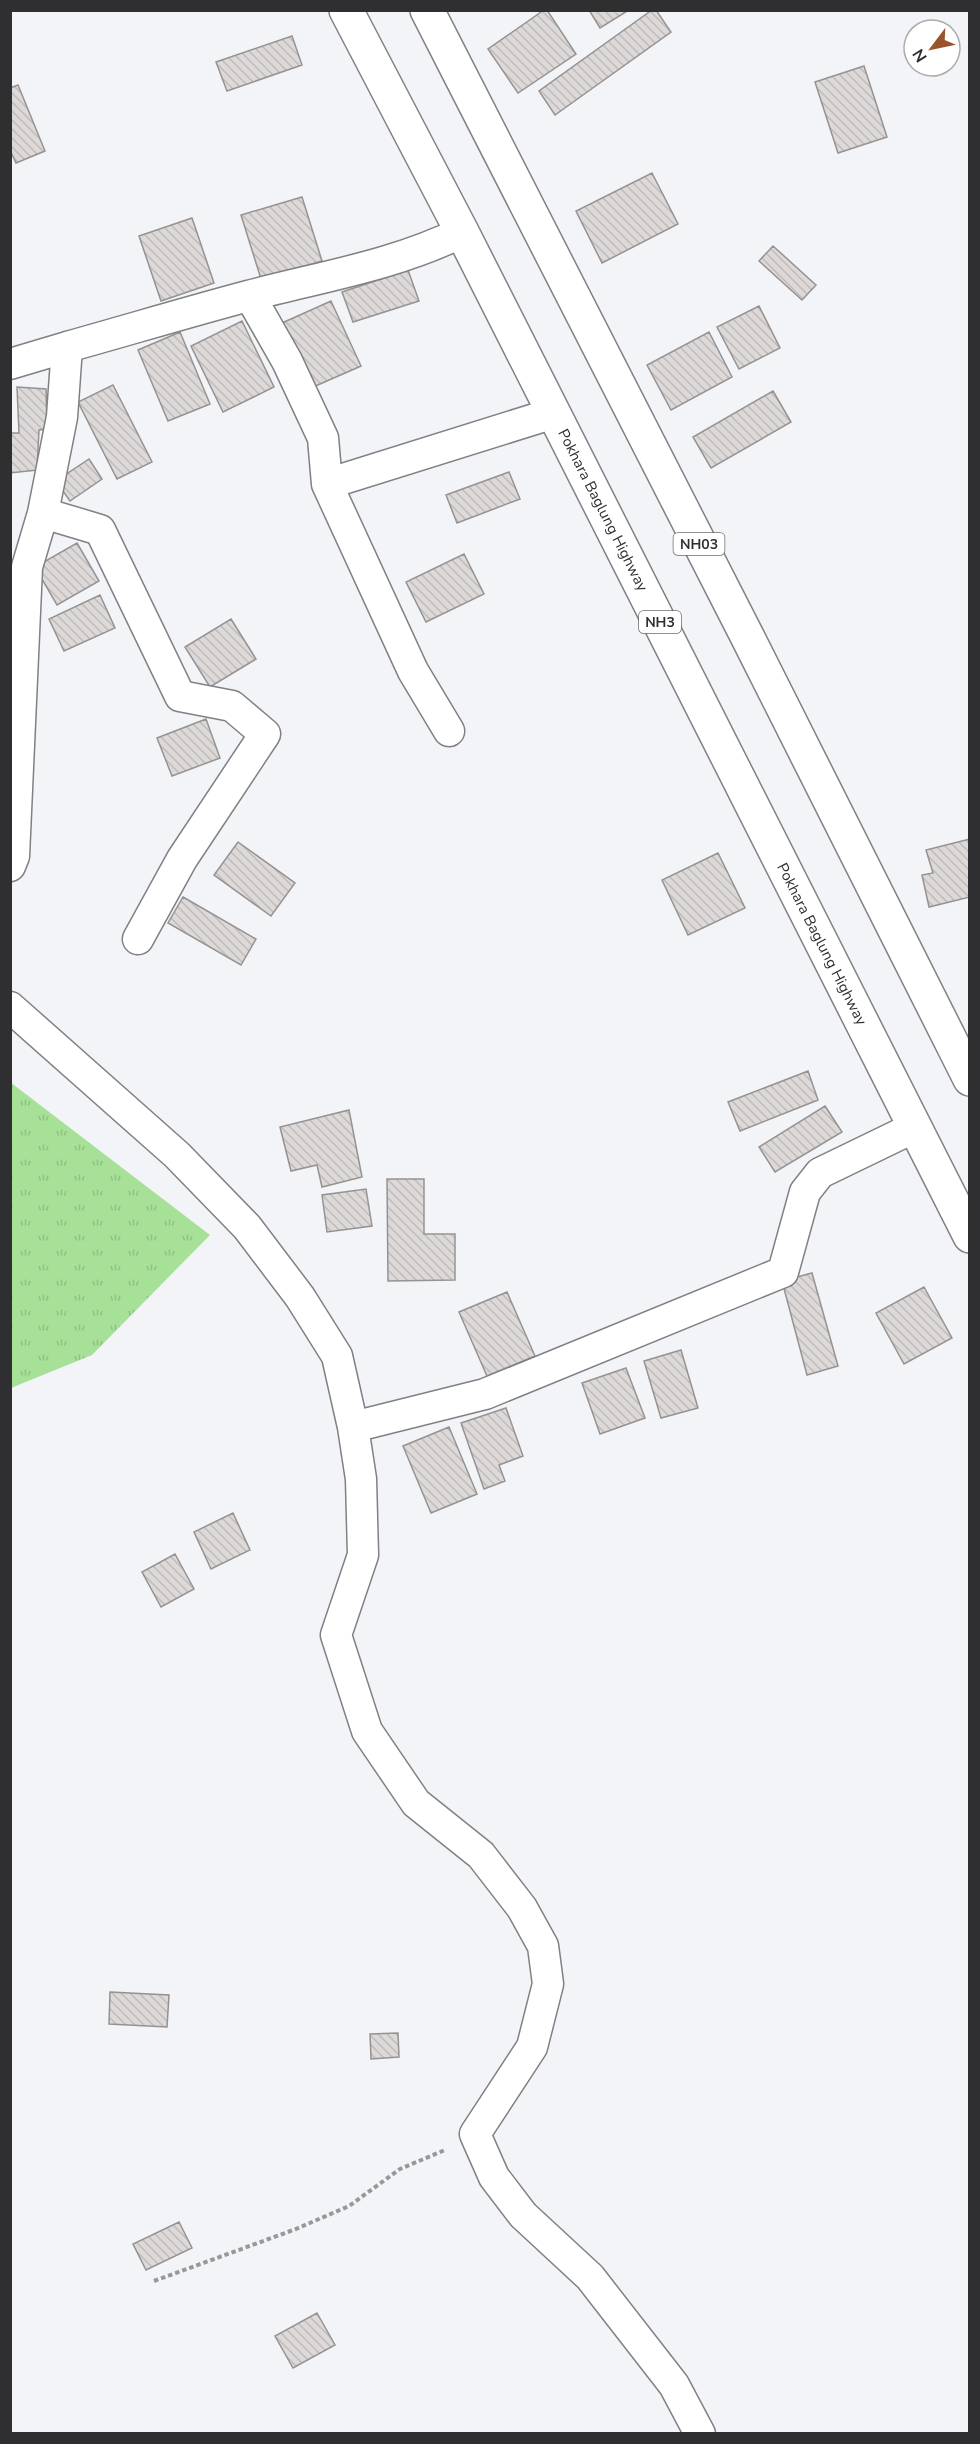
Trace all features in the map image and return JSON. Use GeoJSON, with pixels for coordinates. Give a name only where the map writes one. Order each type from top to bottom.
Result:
{"type":"FeatureCollection","features":[{"type":"Feature","properties":{"kind":"highway","name":"Pokhara Baglung Highway"},"geometry":{"type":"LineString","coordinates":[[346,10],[554,412],[969,1236]]}},
{"type":"Feature","properties":{"kind":"highway","name":"NH03"},"geometry":{"type":"LineString","coordinates":[[427,10],[752,647],[969,1079]]}},
{"type":"Feature","properties":{"kind":"street"},"geometry":{"type":"LineString","coordinates":[[10,364],[434,246],[462,232]]}},
{"type":"Feature","properties":{"kind":"street"},"geometry":{"type":"LineString","coordinates":[[250,296],[287,362],[323,438],[327,484],[413,671],[448,731]]}},
{"type":"Feature","properties":{"kind":"street"},"geometry":{"type":"LineString","coordinates":[[10,866],[14,856],[27,567],[43,513],[62,417],[67,347]]}},
{"type":"Feature","properties":{"kind":"street"},"geometry":{"type":"LineString","coordinates":[[327,484],[554,412]]}},
{"type":"Feature","properties":{"kind":"street"},"geometry":{"type":"LineString","coordinates":[[43,513],[100,530],[180,696],[232,706],[265,734],[182,859],[138,939]]}},
{"type":"Feature","properties":{"kind":"street"},"geometry":{"type":"LineString","coordinates":[[10,1007],[177,1155],[247,1227],[300,1297],[338,1356],[361,1479],[363,1555],[336,1635],[367,1731],[416,1803],[480,1855],[522,1908],[543,1946],[548,1984],[532,2047],[475,2134],[494,2177],[524,2215],[590,2277],[674,2385],[700,2433]]}},
{"type":"Feature","properties":{"kind":"street"},"geometry":{"type":"LineString","coordinates":[[353,1427],[485,1394],[783,1272],[805,1192],[820,1173],[915,1127]]}},
{"type":"Feature","properties":{"kind":"path"},"geometry":{"type":"LineString","coordinates":[[154,2281],[296,2229],[349,2206],[400,2169],[460,2143],[475,2134]]}},
{"type":"Feature","properties":{"kind":"green space"},"geometry":{"type":"Polygon","coordinates":[[[10,1082],[210,1235],[92,1355],[11,1388],[10,1082]]]}},
{"type":"Feature","properties":{"kind":"building"},"geometry":{"type":"Polygon","coordinates":[[[547,10],[576,54],[518,93],[488,49],[547,10]]]}},
{"type":"Feature","properties":{"kind":"building"},"geometry":{"type":"Polygon","coordinates":[[[589,10],[629,10],[600,28],[589,10]]]}},
{"type":"Feature","properties":{"kind":"building"},"geometry":{"type":"Polygon","coordinates":[[[652,10],[656,10],[671,32],[555,115],[539,91],[652,10]]]}},
{"type":"Feature","properties":{"kind":"building"},"geometry":{"type":"Polygon","coordinates":[[[292,36],[302,65],[227,91],[216,62],[292,36]]]}},
{"type":"Feature","properties":{"kind":"building"},"geometry":{"type":"Polygon","coordinates":[[[864,66],[887,137],[838,153],[815,82],[864,66]]]}},
{"type":"Feature","properties":{"kind":"building"},"geometry":{"type":"Polygon","coordinates":[[[18,85],[45,151],[16,163],[10,150],[10,88],[18,85]]]}},
{"type":"Feature","properties":{"kind":"building"},"geometry":{"type":"Polygon","coordinates":[[[652,173],[678,224],[602,263],[576,211],[652,173]]]}},
{"type":"Feature","properties":{"kind":"building"},"geometry":{"type":"Polygon","coordinates":[[[302,197],[322,261],[261,279],[241,215],[302,197]]]}},
{"type":"Feature","properties":{"kind":"building"},"geometry":{"type":"Polygon","coordinates":[[[192,218],[214,283],[161,301],[139,236],[192,218]]]}},
{"type":"Feature","properties":{"kind":"building"},"geometry":{"type":"Polygon","coordinates":[[[773,246],[816,285],[802,300],[759,261],[773,246]]]}},
{"type":"Feature","properties":{"kind":"building"},"geometry":{"type":"Polygon","coordinates":[[[408,270],[419,301],[353,322],[342,292],[408,270]]]}},
{"type":"Feature","properties":{"kind":"building"},"geometry":{"type":"Polygon","coordinates":[[[331,301],[361,366],[311,388],[282,323],[331,301]]]}},
{"type":"Feature","properties":{"kind":"building"},"geometry":{"type":"Polygon","coordinates":[[[759,306],[780,348],[739,369],[717,327],[759,306]]]}},
{"type":"Feature","properties":{"kind":"building"},"geometry":{"type":"Polygon","coordinates":[[[242,321],[274,387],[223,412],[191,346],[242,321]]]}},
{"type":"Feature","properties":{"kind":"building"},"geometry":{"type":"Polygon","coordinates":[[[180,332],[210,404],[168,421],[138,350],[180,332]]]}},
{"type":"Feature","properties":{"kind":"building"},"geometry":{"type":"Polygon","coordinates":[[[709,332],[732,377],[671,410],[647,365],[709,332]]]}},
{"type":"Feature","properties":{"kind":"building"},"geometry":{"type":"Polygon","coordinates":[[[113,385],[152,462],[117,479],[78,402],[113,385]]]}},
{"type":"Feature","properties":{"kind":"building"},"geometry":{"type":"Polygon","coordinates":[[[17,387],[46,389],[47,429],[39,430],[37,470],[10,473],[10,433],[19,433],[17,387]]]}},
{"type":"Feature","properties":{"kind":"building"},"geometry":{"type":"Polygon","coordinates":[[[773,391],[791,422],[711,468],[693,437],[773,391]]]}},
{"type":"Feature","properties":{"kind":"building"},"geometry":{"type":"Polygon","coordinates":[[[89,459],[102,479],[70,501],[56,481],[89,459]]]}},
{"type":"Feature","properties":{"kind":"building"},"geometry":{"type":"Polygon","coordinates":[[[509,472],[520,499],[457,523],[446,495],[509,472]]]}},
{"type":"Feature","properties":{"kind":"building"},"geometry":{"type":"Polygon","coordinates":[[[77,543],[99,581],[57,605],[35,567],[77,543]]]}},
{"type":"Feature","properties":{"kind":"building"},"geometry":{"type":"Polygon","coordinates":[[[464,554],[484,594],[426,622],[406,582],[464,554]]]}},
{"type":"Feature","properties":{"kind":"building"},"geometry":{"type":"Polygon","coordinates":[[[100,595],[115,628],[64,651],[49,619],[100,595]]]}},
{"type":"Feature","properties":{"kind":"building"},"geometry":{"type":"Polygon","coordinates":[[[231,619],[256,659],[210,687],[185,647],[231,619]]]}},
{"type":"Feature","properties":{"kind":"building"},"geometry":{"type":"Polygon","coordinates":[[[206,719],[220,758],[172,776],[157,738],[206,719]]]}},
{"type":"Feature","properties":{"kind":"building"},"geometry":{"type":"Polygon","coordinates":[[[970,839],[970,897],[929,907],[922,875],[933,873],[926,850],[970,839]]]}},
{"type":"Feature","properties":{"kind":"building"},"geometry":{"type":"Polygon","coordinates":[[[238,842],[295,883],[271,916],[214,875],[238,842]]]}},
{"type":"Feature","properties":{"kind":"building"},"geometry":{"type":"Polygon","coordinates":[[[718,853],[745,908],[688,935],[662,880],[718,853]]]}},
{"type":"Feature","properties":{"kind":"building"},"geometry":{"type":"Polygon","coordinates":[[[183,897],[256,939],[241,965],[168,923],[183,897]]]}},
{"type":"Feature","properties":{"kind":"building"},"geometry":{"type":"Polygon","coordinates":[[[808,1071],[818,1100],[740,1131],[728,1102],[808,1071]]]}},
{"type":"Feature","properties":{"kind":"building"},"geometry":{"type":"Polygon","coordinates":[[[825,1106],[842,1132],[775,1172],[759,1147],[825,1106]]]}},
{"type":"Feature","properties":{"kind":"building"},"geometry":{"type":"Polygon","coordinates":[[[349,1110],[362,1177],[322,1187],[317,1165],[291,1171],[280,1127],[349,1110]]]}},
{"type":"Feature","properties":{"kind":"building"},"geometry":{"type":"Polygon","coordinates":[[[387,1179],[424,1179],[424,1234],[455,1234],[455,1280],[388,1281],[387,1179]]]}},
{"type":"Feature","properties":{"kind":"building"},"geometry":{"type":"Polygon","coordinates":[[[366,1189],[372,1226],[327,1232],[322,1195],[366,1189]]]}},
{"type":"Feature","properties":{"kind":"building"},"geometry":{"type":"Polygon","coordinates":[[[812,1273],[838,1366],[807,1375],[782,1281],[812,1273]]]}},
{"type":"Feature","properties":{"kind":"building"},"geometry":{"type":"Polygon","coordinates":[[[924,1287],[952,1338],[904,1364],[876,1313],[924,1287]]]}},
{"type":"Feature","properties":{"kind":"building"},"geometry":{"type":"Polygon","coordinates":[[[507,1292],[535,1356],[487,1376],[459,1312],[507,1292]]]}},
{"type":"Feature","properties":{"kind":"building"},"geometry":{"type":"Polygon","coordinates":[[[681,1350],[698,1408],[661,1418],[644,1361],[681,1350]]]}},
{"type":"Feature","properties":{"kind":"building"},"geometry":{"type":"Polygon","coordinates":[[[626,1368],[645,1418],[600,1434],[582,1383],[626,1368]]]}},
{"type":"Feature","properties":{"kind":"building"},"geometry":{"type":"Polygon","coordinates":[[[506,1408],[523,1456],[499,1465],[505,1481],[484,1489],[461,1423],[506,1408]]]}},
{"type":"Feature","properties":{"kind":"building"},"geometry":{"type":"Polygon","coordinates":[[[449,1427],[477,1494],[431,1513],[403,1446],[449,1427]]]}},
{"type":"Feature","properties":{"kind":"building"},"geometry":{"type":"Polygon","coordinates":[[[233,1513],[250,1550],[211,1569],[194,1532],[233,1513]]]}},
{"type":"Feature","properties":{"kind":"building"},"geometry":{"type":"Polygon","coordinates":[[[175,1554],[194,1589],[161,1607],[142,1572],[175,1554]]]}},
{"type":"Feature","properties":{"kind":"building"},"geometry":{"type":"Polygon","coordinates":[[[110,1992],[169,1995],[167,2027],[109,2024],[110,1992]]]}},
{"type":"Feature","properties":{"kind":"building"},"geometry":{"type":"Polygon","coordinates":[[[398,2033],[399,2057],[371,2059],[370,2034],[398,2033]]]}},
{"type":"Feature","properties":{"kind":"building"},"geometry":{"type":"Polygon","coordinates":[[[179,2222],[192,2248],[146,2270],[133,2244],[179,2222]]]}},
{"type":"Feature","properties":{"kind":"building"},"geometry":{"type":"Polygon","coordinates":[[[317,2313],[335,2345],[293,2368],[275,2336],[317,2313]]]}}]}
